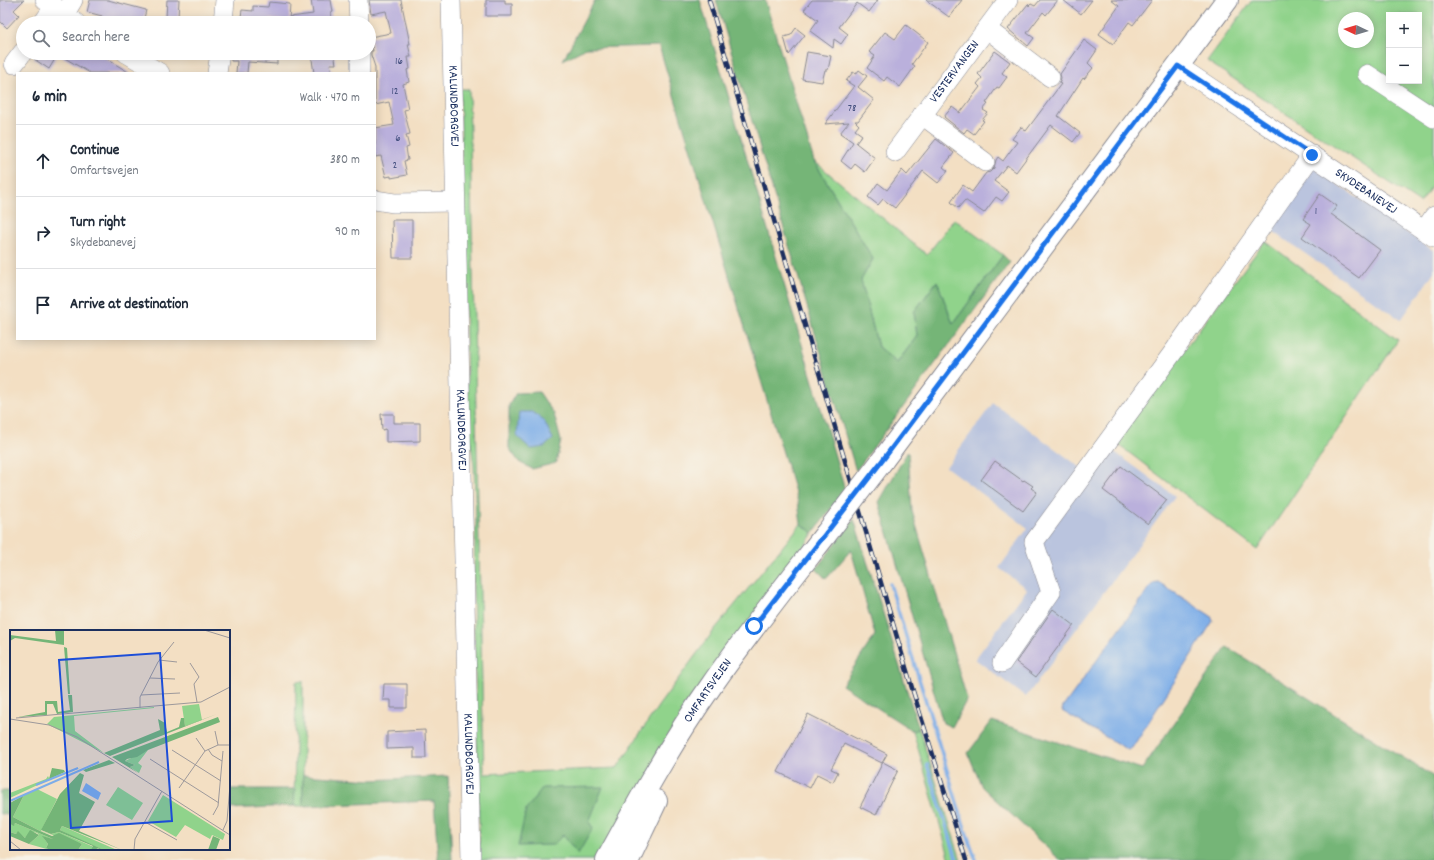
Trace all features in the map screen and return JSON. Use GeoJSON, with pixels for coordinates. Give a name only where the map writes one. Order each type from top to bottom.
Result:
{"type":"FeatureCollection","features":[{"type":"Feature","properties":{"kind":"main road","name":"OMFARTSVEJEN"},"geometry":{"type":"LineString","coordinates":[[607,860],[663,760],[710,686],[882,461],[1227,0]]}},
{"type":"Feature","properties":{"kind":"main road","name":"OMFARTSVEJEN"},"geometry":{"type":"LineString","coordinates":[[628,860],[660,793],[704,714],[756,634],[826,534]]}},
{"type":"Feature","properties":{"kind":"street"},"geometry":{"type":"LineString","coordinates":[[224,16],[225,0]]}},
{"type":"Feature","properties":{"kind":"street"},"geometry":{"type":"LineString","coordinates":[[358,0],[359,16]]}},
{"type":"Feature","properties":{"kind":"street","name":"KALUNDBORGVEJ"},"geometry":{"type":"LineString","coordinates":[[451,0],[454,202],[471,860]]}},
{"type":"Feature","properties":{"kind":"street","name":"VESTERVANGEN"},"geometry":{"type":"LineString","coordinates":[[895,152],[1008,0]]}},
{"type":"Feature","properties":{"kind":"street"},"geometry":{"type":"LineString","coordinates":[[52,16],[62,9]]}},
{"type":"Feature","properties":{"kind":"street","name":"VESTERVANGEN"},"geometry":{"type":"LineString","coordinates":[[986,29],[1050,77]]}},
{"type":"Feature","properties":{"kind":"street"},"geometry":{"type":"LineString","coordinates":[[138,60],[158,72]]}},
{"type":"Feature","properties":{"kind":"street"},"geometry":{"type":"LineString","coordinates":[[217,72],[219,60]]}},
{"type":"Feature","properties":{"kind":"street"},"geometry":{"type":"LineString","coordinates":[[360,60],[360,72]]}},
{"type":"Feature","properties":{"kind":"street","name":"SKYDEBANEVEJ"},"geometry":{"type":"LineString","coordinates":[[1178,66],[1312,155],[1431,228]]}},
{"type":"Feature","properties":{"kind":"street"},"geometry":{"type":"LineString","coordinates":[[1367,74],[1434,118]]}},
{"type":"Feature","properties":{"kind":"street","name":"VESTERVANGEN"},"geometry":{"type":"LineString","coordinates":[[922,115],[985,162]]}},
{"type":"Feature","properties":{"kind":"street"},"geometry":{"type":"LineString","coordinates":[[1002,663],[1051,592],[1034,542],[1170,357],[1312,155]]}},
{"type":"Feature","properties":{"kind":"street"},"geometry":{"type":"LineString","coordinates":[[376,200],[394,203],[454,202]]}},
{"type":"Feature","properties":{"kind":"shaded area"},"geometry":{"type":"Polygon","coordinates":[[[1314,168],[1434,251],[1434,272],[1401,320],[1271,230],[1314,168]]]}},
{"type":"Feature","properties":{"kind":"shaded area"},"geometry":{"type":"Polygon","coordinates":[[[993,403],[1092,476],[1112,450],[1175,496],[1026,697],[975,659],[1027,589],[999,568],[1028,528],[946,467],[993,403]]]}},
{"type":"Feature","properties":{"kind":"green space"},"geometry":{"type":"Polygon","coordinates":[[[595,0],[700,0],[845,490],[813,533],[801,524],[798,502],[659,46],[586,48],[563,60],[595,0]]]}},
{"type":"Feature","properties":{"kind":"green space"},"geometry":{"type":"Polygon","coordinates":[[[716,0],[765,0],[814,161],[873,259],[861,280],[878,347],[897,363],[917,336],[914,312],[937,281],[953,324],[1003,255],[1010,262],[856,471],[716,0]]]}},
{"type":"Feature","properties":{"kind":"green space"},"geometry":{"type":"Polygon","coordinates":[[[1252,0],[1434,0],[1434,183],[1420,203],[1207,61],[1252,0]]]}},
{"type":"Feature","properties":{"kind":"green space"},"geometry":{"type":"Polygon","coordinates":[[[460,89],[469,89],[484,774],[617,768],[659,705],[715,629],[801,524],[813,533],[597,860],[480,860],[473,588],[476,523],[474,466],[468,422],[460,89]]]}},
{"type":"Feature","properties":{"kind":"green space"},"geometry":{"type":"Polygon","coordinates":[[[814,161],[927,255],[954,219],[1003,255],[953,324],[937,281],[914,312],[917,336],[897,363],[878,347],[861,280],[873,259],[814,161]]]}},
{"type":"Feature","properties":{"kind":"green space"},"geometry":{"type":"Polygon","coordinates":[[[1265,241],[1398,340],[1257,550],[1115,442],[1265,241]]]}},
{"type":"Feature","properties":{"kind":"green space"},"geometry":{"type":"Polygon","coordinates":[[[539,392],[554,414],[561,441],[556,463],[532,469],[519,462],[509,448],[509,405],[516,393],[539,392]]]}},
{"type":"Feature","properties":{"kind":"green space"},"geometry":{"type":"Polygon","coordinates":[[[908,451],[912,511],[967,699],[952,727],[943,723],[879,502],[908,451]]]}},
{"type":"Feature","properties":{"kind":"green space"},"geometry":{"type":"Polygon","coordinates":[[[854,519],[919,729],[913,731],[842,685],[875,635],[851,550],[826,579],[816,569],[854,519]]]}},
{"type":"Feature","properties":{"kind":"green space"},"geometry":{"type":"Polygon","coordinates":[[[1227,647],[1434,777],[1434,860],[1060,860],[982,787],[968,753],[992,721],[1142,769],[1227,647]]]}},
{"type":"Feature","properties":{"kind":"green space"},"geometry":{"type":"Polygon","coordinates":[[[303,681],[303,806],[294,806],[296,682],[303,681]]]}},
{"type":"Feature","properties":{"kind":"green space"},"geometry":{"type":"Polygon","coordinates":[[[919,729],[961,860],[950,860],[913,731],[919,729]]]}},
{"type":"Feature","properties":{"kind":"green space"},"geometry":{"type":"Polygon","coordinates":[[[303,775],[372,780],[448,776],[452,860],[438,860],[434,801],[303,806],[303,775]]]}},
{"type":"Feature","properties":{"kind":"green space"},"geometry":{"type":"Polygon","coordinates":[[[603,787],[589,822],[593,828],[578,854],[563,835],[553,845],[518,846],[526,810],[542,788],[603,787]]]}},
{"type":"Feature","properties":{"kind":"green space"},"geometry":{"type":"Polygon","coordinates":[[[230,789],[295,789],[294,806],[230,809],[230,789]]]}},
{"type":"Feature","properties":{"kind":"green space"},"geometry":{"type":"Polygon","coordinates":[[[0,791],[10,791],[10,814],[0,814],[0,791]]]}},
{"type":"Feature","properties":{"kind":"water"},"geometry":{"type":"Polygon","coordinates":[[[519,412],[532,412],[544,421],[553,439],[544,447],[531,449],[517,436],[519,412]]]}},
{"type":"Feature","properties":{"kind":"water"},"geometry":{"type":"Polygon","coordinates":[[[1158,582],[1211,616],[1213,621],[1132,748],[1128,750],[1062,711],[1063,707],[1153,583],[1158,582]]]}},
{"type":"Feature","properties":{"kind":"building"},"geometry":{"type":"Polygon","coordinates":[[[0,0],[24,0],[14,10],[19,15],[16,16],[16,18],[7,28],[0,21],[0,0]]]}},
{"type":"Feature","properties":{"kind":"building"},"geometry":{"type":"Polygon","coordinates":[[[90,0],[108,0],[146,10],[145,16],[102,16],[87,12],[90,0]]]}},
{"type":"Feature","properties":{"kind":"building"},"geometry":{"type":"Polygon","coordinates":[[[167,0],[179,0],[178,16],[166,16],[167,0]]]}},
{"type":"Feature","properties":{"kind":"building"},"geometry":{"type":"Polygon","coordinates":[[[311,0],[331,0],[333,12],[331,12],[331,16],[298,16],[313,14],[311,0]]]}},
{"type":"Feature","properties":{"kind":"building"},"geometry":{"type":"Polygon","coordinates":[[[369,0],[401,0],[410,44],[408,44],[411,57],[408,57],[410,69],[407,70],[409,82],[403,84],[408,109],[404,110],[410,134],[406,135],[409,147],[406,148],[408,160],[404,161],[407,175],[391,178],[391,176],[386,177],[381,156],[376,157],[376,128],[394,125],[389,102],[376,105],[376,72],[373,60],[376,60],[376,36],[391,33],[386,11],[371,14],[369,0]]]}},
{"type":"Feature","properties":{"kind":"building"},"geometry":{"type":"Polygon","coordinates":[[[486,0],[505,0],[505,4],[512,4],[512,16],[486,16],[486,0]]]}},
{"type":"Feature","properties":{"kind":"building"},"geometry":{"type":"Polygon","coordinates":[[[812,0],[878,0],[869,12],[857,3],[839,27],[848,34],[841,44],[834,39],[833,48],[810,31],[818,20],[804,10],[812,0]]]}},
{"type":"Feature","properties":{"kind":"building"},"geometry":{"type":"Polygon","coordinates":[[[926,0],[962,0],[949,17],[926,0]]]}},
{"type":"Feature","properties":{"kind":"building"},"geometry":{"type":"Polygon","coordinates":[[[1040,0],[1058,0],[1046,15],[1043,12],[1027,33],[1034,38],[1028,46],[1008,29],[1028,4],[1029,6],[1031,4],[1035,6],[1040,0]]]}},
{"type":"Feature","properties":{"kind":"building"},"geometry":{"type":"Polygon","coordinates":[[[1063,0],[1092,0],[1081,14],[1063,0]]]}},
{"type":"Feature","properties":{"kind":"building"},"geometry":{"type":"Polygon","coordinates":[[[1111,0],[1152,0],[1133,25],[1129,22],[1113,44],[1099,34],[1119,6],[1111,0]]]}},
{"type":"Feature","properties":{"kind":"building"},"geometry":{"type":"Polygon","coordinates":[[[269,2],[290,4],[289,16],[241,16],[242,10],[253,11],[253,6],[268,7],[269,2]]]}},
{"type":"Feature","properties":{"kind":"building"},"geometry":{"type":"Polygon","coordinates":[[[906,25],[928,42],[912,64],[915,66],[900,87],[887,77],[884,81],[867,68],[875,56],[869,52],[885,32],[895,39],[906,25]]]}},
{"type":"Feature","properties":{"kind":"building"},"geometry":{"type":"Polygon","coordinates":[[[796,28],[805,35],[789,55],[784,37],[791,35],[796,28]]]}},
{"type":"Feature","properties":{"kind":"building"},"geometry":{"type":"Polygon","coordinates":[[[1084,40],[1097,50],[1088,63],[1093,68],[1084,79],[1083,78],[1058,116],[1080,133],[1073,142],[1051,125],[1016,172],[1007,165],[994,181],[1009,192],[1002,201],[996,197],[984,213],[965,200],[958,208],[951,202],[963,185],[972,192],[986,173],[990,172],[994,168],[998,157],[1003,161],[1017,142],[1012,139],[1021,127],[1026,131],[1061,84],[1059,83],[1061,78],[1060,74],[1084,40]]]}},
{"type":"Feature","properties":{"kind":"building"},"geometry":{"type":"Polygon","coordinates":[[[995,51],[1010,62],[1002,73],[1007,77],[999,88],[997,87],[986,103],[988,104],[983,110],[988,113],[982,120],[984,121],[974,134],[967,129],[964,133],[944,117],[952,107],[960,113],[980,87],[977,84],[982,78],[978,74],[995,51]]]}},
{"type":"Feature","properties":{"kind":"building"},"geometry":{"type":"Polygon","coordinates":[[[807,52],[831,56],[828,70],[825,70],[822,82],[802,79],[807,52]]]}},
{"type":"Feature","properties":{"kind":"building"},"geometry":{"type":"Polygon","coordinates":[[[36,60],[54,60],[49,69],[36,60]]]}},
{"type":"Feature","properties":{"kind":"building"},"geometry":{"type":"Polygon","coordinates":[[[68,60],[109,60],[128,72],[88,72],[68,60]]]}},
{"type":"Feature","properties":{"kind":"building"},"geometry":{"type":"Polygon","coordinates":[[[277,60],[277,64],[248,62],[247,72],[236,72],[237,61],[231,61],[277,60]]]}},
{"type":"Feature","properties":{"kind":"building"},"geometry":{"type":"Polygon","coordinates":[[[312,60],[335,60],[336,64],[330,64],[332,72],[314,72],[312,60]]]}},
{"type":"Feature","properties":{"kind":"building"},"geometry":{"type":"Polygon","coordinates":[[[859,70],[867,76],[858,87],[874,100],[858,121],[855,121],[859,125],[855,130],[862,135],[856,143],[875,158],[865,172],[855,164],[851,169],[841,161],[853,142],[840,133],[849,122],[825,124],[854,86],[846,81],[853,72],[856,74],[859,70]]]}},
{"type":"Feature","properties":{"kind":"building"},"geometry":{"type":"Polygon","coordinates":[[[936,139],[954,153],[943,167],[948,171],[938,183],[923,171],[895,208],[883,199],[878,205],[868,197],[878,183],[887,190],[902,170],[907,175],[936,139]]]}},
{"type":"Feature","properties":{"kind":"building"},"geometry":{"type":"Polygon","coordinates":[[[1320,194],[1337,206],[1331,214],[1380,250],[1359,278],[1302,237],[1311,224],[1303,219],[1320,194]]]}},
{"type":"Feature","properties":{"kind":"building"},"geometry":{"type":"Polygon","coordinates":[[[392,220],[412,220],[412,258],[393,258],[392,220]]]}},
{"type":"Feature","properties":{"kind":"building"},"geometry":{"type":"Polygon","coordinates":[[[381,414],[394,414],[394,423],[420,423],[420,441],[386,442],[386,429],[382,430],[381,414]]]}},
{"type":"Feature","properties":{"kind":"building"},"geometry":{"type":"Polygon","coordinates":[[[995,461],[1023,481],[1024,480],[1033,486],[1031,488],[1037,492],[1023,511],[981,480],[995,461]]]}},
{"type":"Feature","properties":{"kind":"building"},"geometry":{"type":"Polygon","coordinates":[[[1121,466],[1167,500],[1148,524],[1103,490],[1121,466]]]}},
{"type":"Feature","properties":{"kind":"building"},"geometry":{"type":"Polygon","coordinates":[[[1053,609],[1074,625],[1036,677],[1016,662],[1053,609]]]}},
{"type":"Feature","properties":{"kind":"building"},"geometry":{"type":"Polygon","coordinates":[[[384,684],[407,684],[407,708],[391,708],[391,700],[383,700],[384,684]]]}},
{"type":"Feature","properties":{"kind":"building"},"geometry":{"type":"Polygon","coordinates":[[[808,714],[887,754],[882,763],[844,744],[831,769],[838,772],[833,782],[817,774],[810,788],[778,772],[808,714]]]}},
{"type":"Feature","properties":{"kind":"building"},"geometry":{"type":"Polygon","coordinates":[[[425,730],[426,758],[414,758],[414,748],[387,749],[387,732],[425,730]]]}},
{"type":"Feature","properties":{"kind":"building"},"geometry":{"type":"Polygon","coordinates":[[[883,762],[898,770],[876,815],[860,807],[883,762]]]}},
{"type":"Feature","properties":{"kind":"waterway"},"geometry":{"type":"LineString","coordinates":[[890,584],[965,829],[976,860]]}},
{"type":"Feature","properties":{"kind":"waterway"},"geometry":{"type":"LineString","coordinates":[[927,764],[957,860]]}},
{"type":"Feature","properties":{"kind":"railway"},"geometry":{"type":"LineString","coordinates":[[709,0],[912,688],[966,860]]}},
{"type":"Feature","properties":{"kind":"route"},"geometry":{"type":"LineString","coordinates":[[754,626],[882,461],[1178,66],[1312,155]]}}]}
